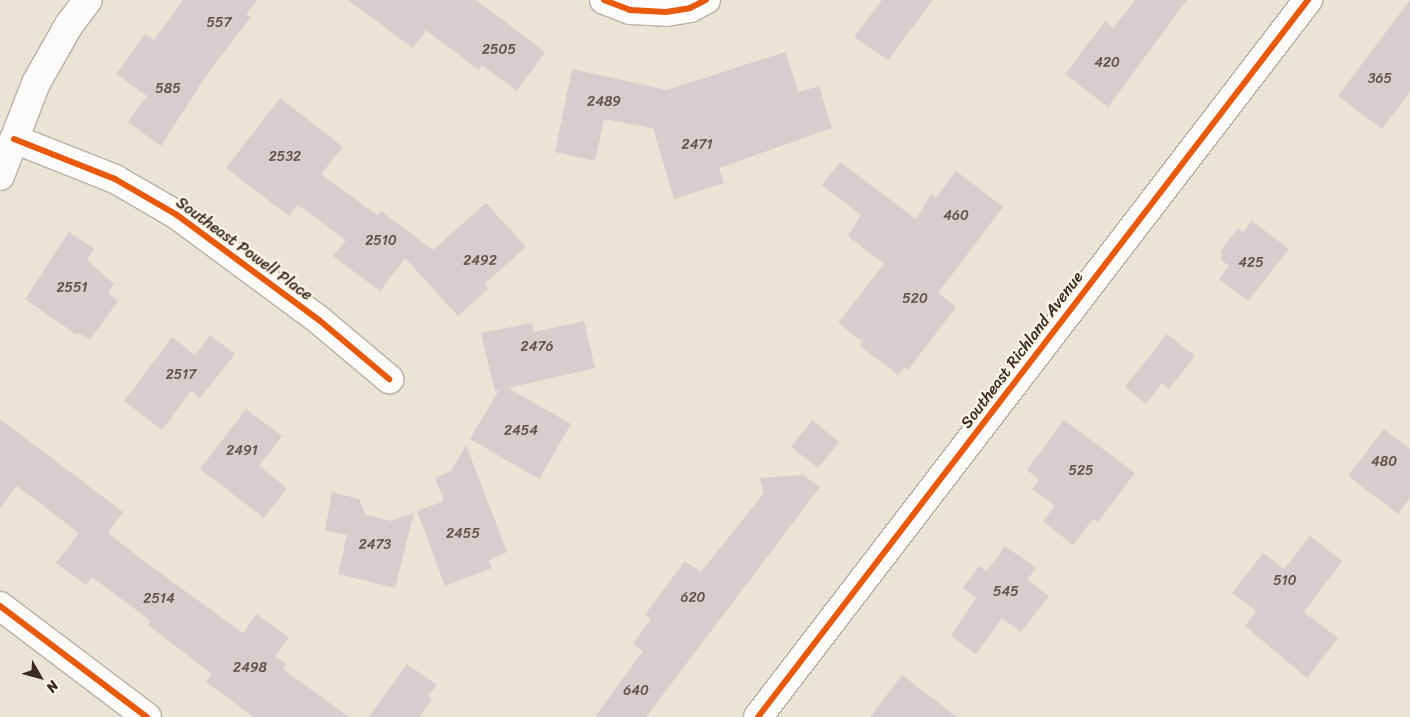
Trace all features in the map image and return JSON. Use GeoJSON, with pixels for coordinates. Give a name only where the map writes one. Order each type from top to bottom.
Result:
{"type":"FeatureCollection","features":[{"type":"Feature","properties":{"kind":"street"},"geometry":{"type":"LineString","coordinates":[[0,176],[36,84],[69,25],[88,0]]}},
{"type":"Feature","properties":{"kind":"street"},"geometry":{"type":"LineString","coordinates":[[604,0],[630,10],[666,12],[690,8],[706,0]]}},
{"type":"Feature","properties":{"kind":"street","name":"Southeast Richland Avenue"},"geometry":{"type":"LineString","coordinates":[[758,717],[1308,0]]}},
{"type":"Feature","properties":{"kind":"street","name":"Southeast Powell Place"},"geometry":{"type":"LineString","coordinates":[[14,139],[115,179],[177,215],[319,320],[389,379]]}},
{"type":"Feature","properties":{"kind":"street"},"geometry":{"type":"LineString","coordinates":[[0,606],[148,717]]}},
{"type":"Feature","properties":{"kind":"building"},"geometry":{"type":"Polygon","coordinates":[[[183,0],[257,0],[246,14],[251,17],[205,77],[161,146],[128,122],[147,96],[116,74],[145,34],[154,40],[183,0]]]}},
{"type":"Feature","properties":{"kind":"building"},"geometry":{"type":"Polygon","coordinates":[[[348,0],[476,0],[545,52],[517,91],[482,65],[479,70],[426,30],[413,48],[348,0]]]}},
{"type":"Feature","properties":{"kind":"building"},"geometry":{"type":"Polygon","coordinates":[[[882,0],[933,0],[888,60],[854,37],[882,0]]]}},
{"type":"Feature","properties":{"kind":"building"},"geometry":{"type":"Polygon","coordinates":[[[1135,0],[1187,0],[1108,107],[1065,74],[1105,21],[1113,28],[1135,0]]]}},
{"type":"Feature","properties":{"kind":"building"},"geometry":{"type":"Polygon","coordinates":[[[1410,0],[1410,92],[1382,129],[1338,96],[1410,0]]]}},
{"type":"Feature","properties":{"kind":"building"},"geometry":{"type":"Polygon","coordinates":[[[785,52],[799,92],[819,86],[832,128],[719,168],[724,183],[674,199],[653,128],[604,119],[595,161],[555,152],[572,69],[667,90],[785,52]]]}},
{"type":"Feature","properties":{"kind":"building"},"geometry":{"type":"Polygon","coordinates":[[[280,98],[343,147],[321,174],[377,215],[381,211],[433,250],[486,203],[526,247],[484,284],[488,289],[458,316],[405,258],[380,291],[333,256],[346,240],[298,205],[289,216],[226,168],[280,98]]]}},
{"type":"Feature","properties":{"kind":"building"},"geometry":{"type":"Polygon","coordinates":[[[840,162],[916,219],[931,194],[936,198],[956,171],[1003,207],[938,293],[956,307],[908,370],[904,367],[898,375],[860,346],[863,342],[838,323],[884,264],[848,236],[861,215],[822,185],[840,162]]]}},
{"type":"Feature","properties":{"kind":"building"},"geometry":{"type":"Polygon","coordinates":[[[1252,221],[1289,249],[1248,301],[1219,279],[1229,266],[1220,259],[1223,255],[1220,252],[1238,228],[1243,232],[1252,221]]]}},
{"type":"Feature","properties":{"kind":"building"},"geometry":{"type":"Polygon","coordinates":[[[69,232],[94,249],[87,260],[114,284],[108,293],[118,301],[90,340],[79,333],[77,335],[25,299],[69,232]]]}},
{"type":"Feature","properties":{"kind":"building"},"geometry":{"type":"Polygon","coordinates":[[[584,321],[595,368],[508,388],[571,424],[539,479],[470,439],[499,390],[495,391],[481,333],[532,323],[534,332],[584,321]]]}},
{"type":"Feature","properties":{"kind":"building"},"geometry":{"type":"Polygon","coordinates":[[[1167,334],[1195,356],[1169,389],[1162,383],[1146,404],[1125,387],[1167,334]]]}},
{"type":"Feature","properties":{"kind":"building"},"geometry":{"type":"Polygon","coordinates":[[[210,335],[235,354],[200,398],[191,391],[162,430],[124,401],[172,337],[195,355],[210,335]]]}},
{"type":"Feature","properties":{"kind":"building"},"geometry":{"type":"Polygon","coordinates":[[[246,409],[282,436],[259,466],[287,488],[264,518],[200,469],[246,409]]]}},
{"type":"Feature","properties":{"kind":"building"},"geometry":{"type":"Polygon","coordinates":[[[0,419],[123,512],[108,533],[145,562],[243,633],[257,614],[289,638],[275,656],[287,664],[283,669],[349,717],[254,717],[206,682],[212,674],[148,625],[151,621],[92,577],[86,585],[56,563],[79,533],[17,486],[0,508],[0,419]]]}},
{"type":"Feature","properties":{"kind":"building"},"geometry":{"type":"Polygon","coordinates":[[[812,420],[839,442],[818,468],[791,447],[812,420]]]}},
{"type":"Feature","properties":{"kind":"building"},"geometry":{"type":"Polygon","coordinates":[[[1064,420],[1135,473],[1098,522],[1093,519],[1073,545],[1043,521],[1055,506],[1032,489],[1039,479],[1027,470],[1064,420]]]}},
{"type":"Feature","properties":{"kind":"building"},"geometry":{"type":"Polygon","coordinates":[[[1384,429],[1410,449],[1410,498],[1398,514],[1348,476],[1384,429]]]}},
{"type":"Feature","properties":{"kind":"building"},"geometry":{"type":"Polygon","coordinates":[[[466,445],[507,552],[489,560],[492,568],[445,586],[417,511],[444,501],[435,478],[451,471],[466,445]]]}},
{"type":"Feature","properties":{"kind":"building"},"geometry":{"type":"Polygon","coordinates":[[[803,475],[820,487],[646,717],[595,717],[643,651],[633,644],[651,619],[646,615],[685,561],[701,572],[764,493],[760,478],[803,475]]]}},
{"type":"Feature","properties":{"kind":"building"},"geometry":{"type":"Polygon","coordinates":[[[332,492],[359,499],[366,515],[391,521],[414,513],[395,588],[338,574],[347,535],[325,530],[332,492]]]}},
{"type":"Feature","properties":{"kind":"building"},"geometry":{"type":"Polygon","coordinates":[[[1310,536],[1342,561],[1304,612],[1338,638],[1307,678],[1245,626],[1256,611],[1232,593],[1263,553],[1284,569],[1310,536]]]}},
{"type":"Feature","properties":{"kind":"building"},"geometry":{"type":"Polygon","coordinates":[[[1005,546],[1036,568],[1027,580],[1049,596],[1021,632],[1002,618],[976,654],[951,636],[976,598],[963,588],[979,566],[987,571],[1005,546]]]}},
{"type":"Feature","properties":{"kind":"building"},"geometry":{"type":"Polygon","coordinates":[[[407,664],[437,685],[428,696],[432,699],[419,717],[369,717],[407,664]]]}},
{"type":"Feature","properties":{"kind":"building"},"geometry":{"type":"Polygon","coordinates":[[[902,675],[957,717],[870,717],[902,675]]]}},
{"type":"Feature","properties":{"kind":"cycle path"},"geometry":{"type":"LineString","coordinates":[[604,0],[630,10],[666,12],[690,8],[706,0]]}},
{"type":"Feature","properties":{"kind":"cycle path"},"geometry":{"type":"LineString","coordinates":[[758,717],[1308,0]]}},
{"type":"Feature","properties":{"kind":"cycle path"},"geometry":{"type":"LineString","coordinates":[[14,139],[115,179],[177,215],[319,320],[389,379]]}},
{"type":"Feature","properties":{"kind":"cycle path"},"geometry":{"type":"LineString","coordinates":[[0,606],[147,717]]}}]}
